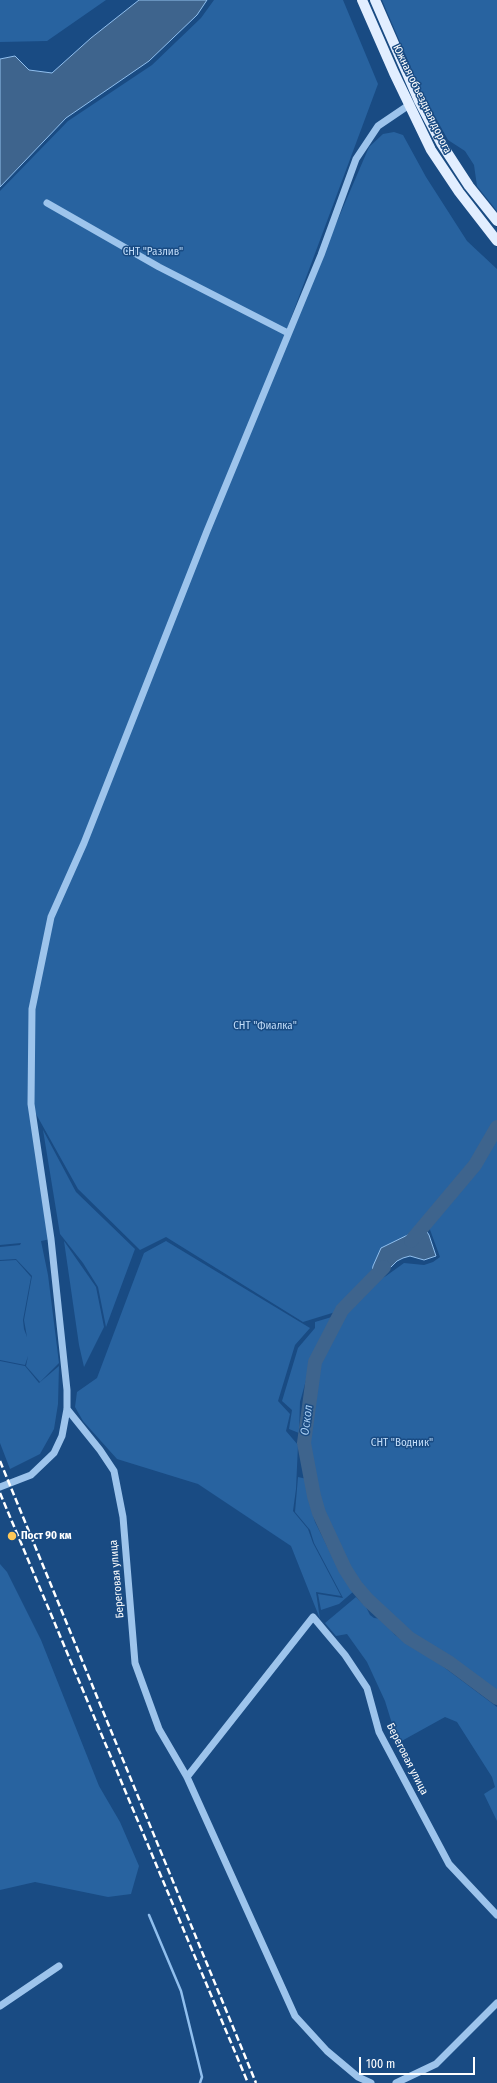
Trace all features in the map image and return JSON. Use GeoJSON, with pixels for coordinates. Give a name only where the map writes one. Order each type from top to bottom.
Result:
{"type":"FeatureCollection","features":[{"type":"Feature","properties":{"kind":"main road","name":"Южная объездная дорога"},"geometry":{"type":"LineString","coordinates":[[362,0],[414,116],[431,150],[459,192],[497,241]]}},
{"type":"Feature","properties":{"kind":"main road","name":"Южная объездная дорога"},"geometry":{"type":"LineString","coordinates":[[375,0],[419,101],[441,143],[469,186],[497,221]]}},
{"type":"Feature","properties":{"kind":"main road"},"geometry":{"type":"LineString","coordinates":[[409,105],[419,101]]}},
{"type":"Feature","properties":{"kind":"main road"},"geometry":{"type":"LineString","coordinates":[[414,116],[425,111]]}},
{"type":"Feature","properties":{"kind":"street"},"geometry":{"type":"LineString","coordinates":[[0,1487],[31,1475],[54,1453],[62,1436],[67,1409],[67,1390],[51,1239],[30,1104],[32,1009],[38,972],[51,917],[84,843],[321,255],[356,159],[378,126],[409,105]]}},
{"type":"Feature","properties":{"kind":"street"},"geometry":{"type":"LineString","coordinates":[[47,203],[166,271],[288,334]]}},
{"type":"Feature","properties":{"kind":"street","name":"Береговая улица"},"geometry":{"type":"LineString","coordinates":[[67,1409],[100,1450],[114,1471],[123,1517],[135,1662],[159,1729],[187,1777],[295,2016],[327,2051],[358,2077],[371,2083]]}},
{"type":"Feature","properties":{"kind":"street","name":"Береговая улица"},"geometry":{"type":"LineString","coordinates":[[187,1777],[313,1617],[345,1655],[367,1688],[379,1732],[449,1864],[497,1915]]}},
{"type":"Feature","properties":{"kind":"street"},"geometry":{"type":"LineString","coordinates":[[0,2006],[59,1966]]}},
{"type":"Feature","properties":{"kind":"street"},"geometry":{"type":"LineString","coordinates":[[396,2083],[436,2064],[497,2003]]}},
{"type":"Feature","properties":{"kind":"green space"},"geometry":{"type":"Polygon","coordinates":[[[0,0],[106,0],[47,41],[0,42],[0,0]]]}},
{"type":"Feature","properties":{"kind":"green space","name":"СНТ \"Фиалка\""},"geometry":{"type":"Polygon","coordinates":[[[214,0],[343,0],[378,84],[262,396],[369,147],[383,134],[394,132],[403,135],[426,177],[467,241],[497,269],[497,1127],[475,1165],[421,1231],[342,1310],[303,1322],[166,1237],[140,1250],[78,1189],[31,1105],[51,1239],[41,1241],[48,1275],[59,1363],[40,1382],[26,1366],[28,1356],[25,1365],[0,1360],[0,1261],[16,1260],[31,1277],[23,1320],[27,1337],[24,1320],[32,1276],[16,1259],[0,1260],[0,1247],[20,1245],[21,1243],[0,1245],[0,191],[68,121],[152,65],[201,18],[214,0]]]}},
{"type":"Feature","properties":{"kind":"green space"},"geometry":{"type":"Polygon","coordinates":[[[382,0],[497,0],[497,211],[477,186],[474,165],[465,151],[448,140],[421,91],[382,0]]]}},
{"type":"Feature","properties":{"kind":"green space"},"geometry":{"type":"Polygon","coordinates":[[[43,1130],[76,1192],[135,1249],[106,1327],[98,1287],[83,1263],[60,1234],[43,1130]]]}},
{"type":"Feature","properties":{"kind":"green space","name":"СНТ \"Водник\""},"geometry":{"type":"Polygon","coordinates":[[[497,1136],[497,1694],[467,1670],[412,1635],[360,1585],[348,1567],[322,1513],[306,1445],[318,1363],[344,1314],[350,1305],[372,1283],[386,1276],[404,1263],[424,1265],[433,1262],[440,1257],[429,1227],[478,1168],[497,1136]]]}},
{"type":"Feature","properties":{"kind":"green space"},"geometry":{"type":"Polygon","coordinates":[[[64,1241],[96,1287],[104,1327],[84,1367],[79,1345],[64,1241]]]}},
{"type":"Feature","properties":{"kind":"green space"},"geometry":{"type":"Polygon","coordinates":[[[166,1241],[310,1328],[295,1345],[278,1401],[290,1414],[286,1431],[298,1445],[296,1489],[293,1511],[308,1529],[313,1543],[341,1596],[316,1592],[320,1619],[291,1546],[198,1484],[117,1459],[83,1421],[75,1407],[77,1392],[97,1378],[144,1253],[166,1241]]]}},
{"type":"Feature","properties":{"kind":"green space"},"geometry":{"type":"Polygon","coordinates":[[[335,1316],[316,1352],[308,1373],[300,1402],[299,1433],[289,1429],[292,1410],[282,1401],[298,1348],[315,1328],[315,1322],[335,1316]]]}},
{"type":"Feature","properties":{"kind":"green space"},"geometry":{"type":"Polygon","coordinates":[[[0,1361],[25,1366],[39,1383],[59,1366],[58,1404],[54,1429],[40,1454],[10,1469],[0,1443],[0,1361]]]}},
{"type":"Feature","properties":{"kind":"green space"},"geometry":{"type":"Polygon","coordinates":[[[298,1477],[307,1479],[308,1498],[315,1522],[330,1552],[354,1591],[339,1604],[321,1610],[318,1594],[343,1598],[314,1543],[310,1530],[295,1512],[298,1477]]]}},
{"type":"Feature","properties":{"kind":"green space"},"geometry":{"type":"Polygon","coordinates":[[[0,1564],[7,1572],[41,1640],[99,1786],[120,1822],[139,1866],[131,1894],[108,1897],[35,1882],[0,1890],[0,1564]]]}},
{"type":"Feature","properties":{"kind":"green space"},"geometry":{"type":"Polygon","coordinates":[[[356,1597],[366,1607],[370,1615],[374,1618],[382,1619],[395,1635],[437,1662],[497,1707],[497,1821],[484,1794],[495,1787],[492,1777],[457,1722],[445,1717],[398,1743],[385,1701],[367,1662],[347,1634],[336,1636],[325,1623],[356,1597]]]}},
{"type":"Feature","properties":{"kind":"shaded area"},"geometry":{"type":"Polygon","coordinates":[[[139,0],[207,0],[197,15],[149,61],[66,118],[0,187],[0,59],[15,56],[29,70],[52,73],[91,38],[139,0]]]}},
{"type":"Feature","properties":{"kind":"shaded area"},"geometry":{"type":"Polygon","coordinates":[[[424,1227],[429,1235],[436,1256],[424,1260],[410,1256],[403,1258],[397,1261],[385,1273],[371,1279],[373,1266],[381,1248],[424,1227]]]}},
{"type":"Feature","properties":{"kind":"waterway","name":"Оскол"},"geometry":{"type":"LineString","coordinates":[[411,1241],[475,1165],[497,1127]]}},
{"type":"Feature","properties":{"kind":"waterway","name":"Оскол"},"geometry":{"type":"LineString","coordinates":[[384,1267],[342,1310],[315,1362],[304,1443],[314,1496],[319,1513],[345,1569],[356,1586],[368,1600],[409,1638],[450,1663],[497,1698]]}},
{"type":"Feature","properties":{"kind":"waterway"},"geometry":{"type":"LineString","coordinates":[[149,1915],[181,1991],[202,2077],[200,2083]]}},
{"type":"Feature","properties":{"kind":"railway"},"geometry":{"type":"LineString","coordinates":[[0,1461],[256,2083]]}},
{"type":"Feature","properties":{"kind":"railway"},"geometry":{"type":"LineString","coordinates":[[0,1493],[248,2083]]}},
{"type":"Feature","properties":{"kind":"place","name":"Пост 90 км"},"geometry":{"type":"Point","coordinates":[12,1536]}},
{"type":"Feature","properties":{"kind":"park label","name":"СНТ \"Разлив\""},"geometry":{"type":"Point","coordinates":[153,252]}}]}
